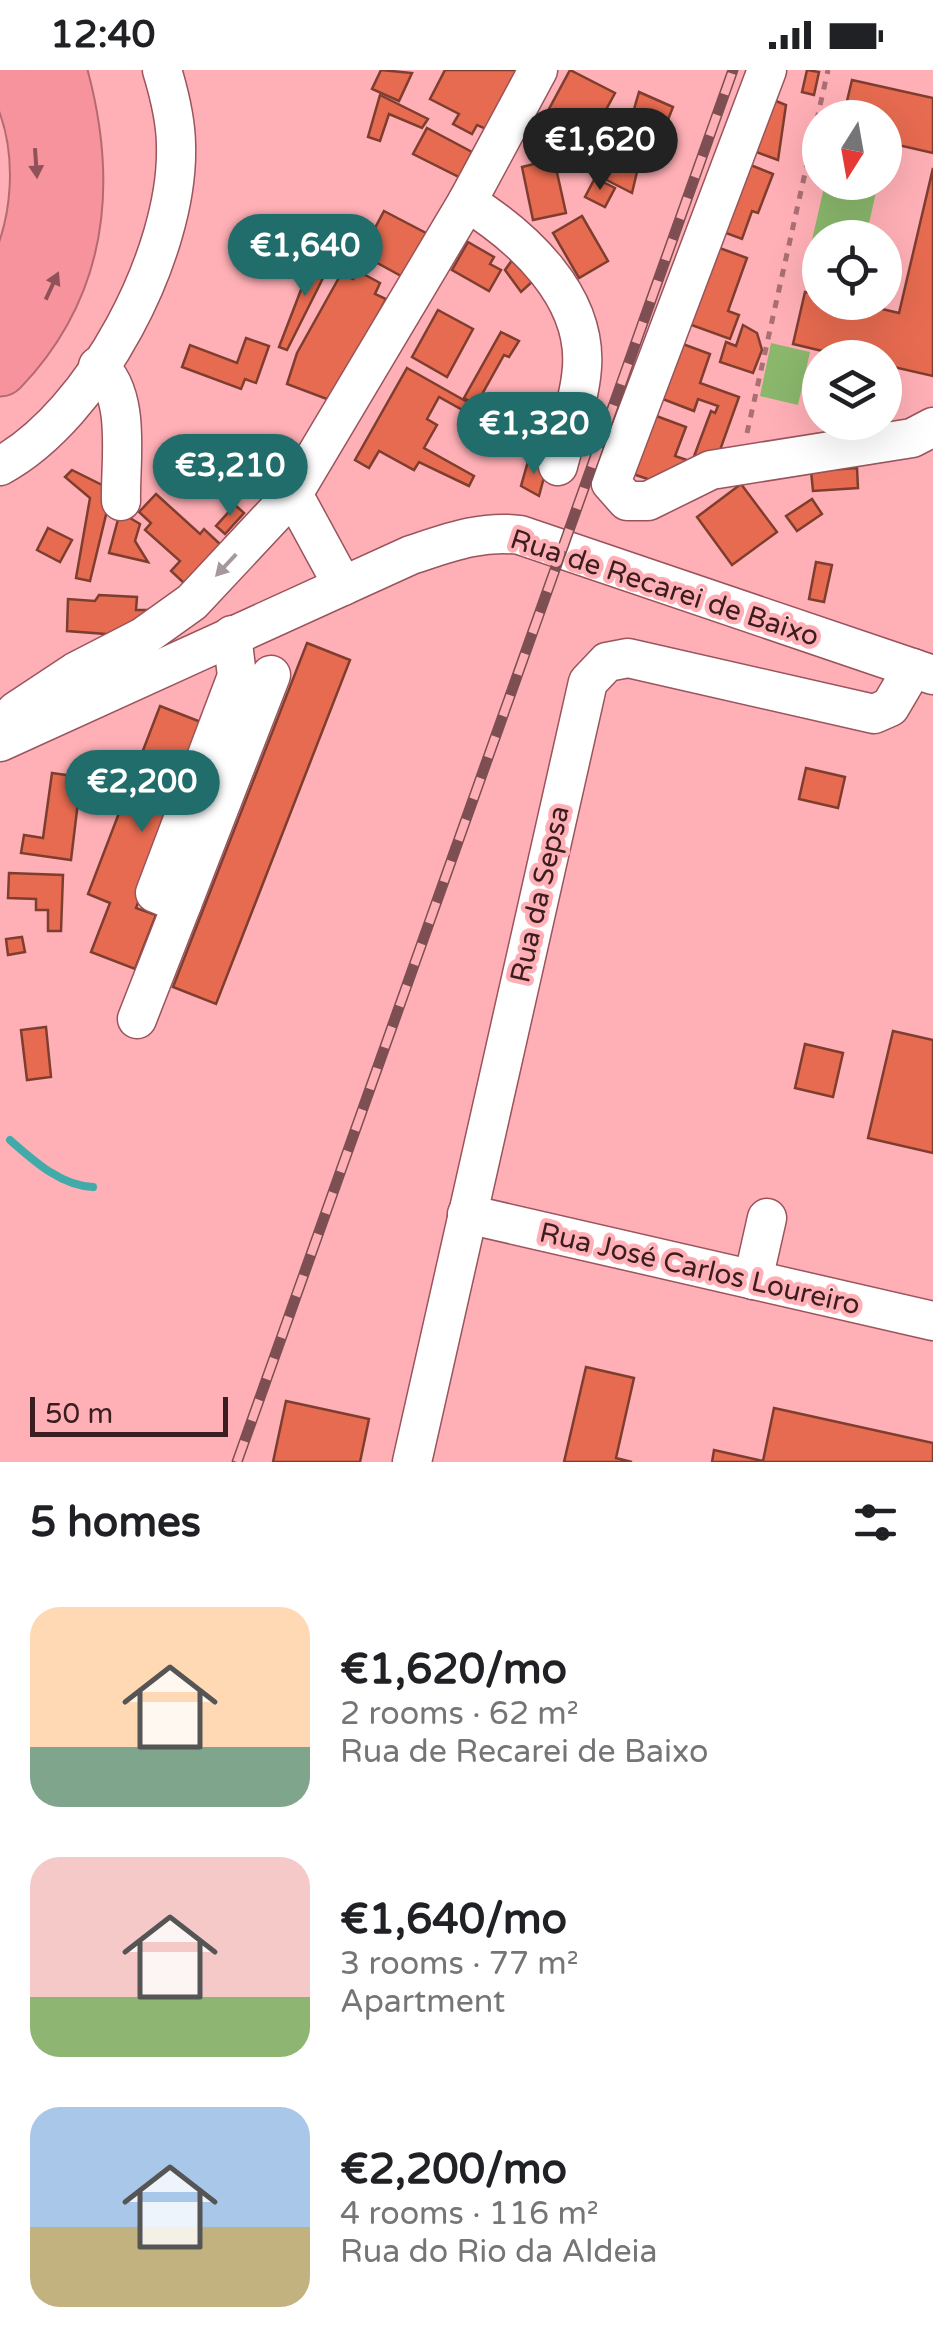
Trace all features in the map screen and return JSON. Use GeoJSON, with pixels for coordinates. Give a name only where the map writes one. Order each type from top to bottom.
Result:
{"type":"FeatureCollection","features":[{"type":"Feature","properties":{"kind":"highway"},"geometry":{"type":"LineString","coordinates":[[0,303],[21,264],[34,225],[38,194],[29,106],[11,70]]}},
{"type":"Feature","properties":{"kind":"highway"},"geometry":{"type":"LineString","coordinates":[[0,368],[21,342],[55,284],[76,211],[78,172],[74,137],[58,70]]}},
{"type":"Feature","properties":{"kind":"street"},"geometry":{"type":"LineString","coordinates":[[0,466],[42,436],[98,366],[137,304],[174,182],[176,144],[162,70]]}},
{"type":"Feature","properties":{"kind":"street"},"geometry":{"type":"LineString","coordinates":[[0,734],[16,711],[74,672],[143,637],[192,602],[293,494],[468,202],[538,70]]}},
{"type":"Feature","properties":{"kind":"street"},"geometry":{"type":"LineString","coordinates":[[768,70],[611,483],[627,501],[648,502],[711,470],[912,438],[933,427]]}},
{"type":"Feature","properties":{"kind":"street"},"geometry":{"type":"LineString","coordinates":[[468,202],[498,221],[544,267],[582,333],[582,370],[558,466]]}},
{"type":"Feature","properties":{"kind":"street"},"geometry":{"type":"LineString","coordinates":[[98,366],[112,378],[117,396],[121,501]]}},
{"type":"Feature","properties":{"kind":"street"},"geometry":{"type":"LineString","coordinates":[[293,494],[342,586]]}},
{"type":"Feature","properties":{"kind":"street","name":"Rua de Recarei de Baixo"},"geometry":{"type":"LineString","coordinates":[[0,742],[411,555],[477,534],[520,535],[923,671]]}},
{"type":"Feature","properties":{"kind":"street"},"geometry":{"type":"LineString","coordinates":[[221,764],[238,676],[232,635]]}},
{"type":"Feature","properties":{"kind":"street","name":"Rua da Sepsa"},"geometry":{"type":"LineString","coordinates":[[412,1462],[588,682],[607,662],[628,658],[874,729],[923,671]]}},
{"type":"Feature","properties":{"kind":"street"},"geometry":{"type":"LineString","coordinates":[[136,1019],[182,904],[155,894],[221,764],[272,675]]}},
{"type":"Feature","properties":{"kind":"street","name":"Rua José Carlos Loureiro"},"geometry":{"type":"LineString","coordinates":[[466,1214],[933,1322]]}},
{"type":"Feature","properties":{"kind":"street"},"geometry":{"type":"LineString","coordinates":[[753,1280],[767,1218]]}},
{"type":"Feature","properties":{"kind":"path"},"geometry":{"type":"LineString","coordinates":[[740,464],[828,70]]}},
{"type":"Feature","properties":{"kind":"green space"},"geometry":{"type":"Polygon","coordinates":[[[821,200],[874,200],[870,220],[817,220],[821,200]]]}},
{"type":"Feature","properties":{"kind":"green space"},"geometry":{"type":"Polygon","coordinates":[[[771,343],[802,350],[798,405],[760,396],[771,343]]]}},
{"type":"Feature","properties":{"kind":"building"},"geometry":{"type":"Polygon","coordinates":[[[381,70],[412,73],[399,101],[372,89],[381,70]]]}},
{"type":"Feature","properties":{"kind":"building"},"geometry":{"type":"Polygon","coordinates":[[[445,70],[517,70],[486,129],[477,125],[472,134],[453,124],[459,114],[430,99],[445,70]]]}},
{"type":"Feature","properties":{"kind":"building"},"geometry":{"type":"Polygon","coordinates":[[[570,70],[615,93],[581,156],[536,133],[570,70]]]}},
{"type":"Feature","properties":{"kind":"building"},"geometry":{"type":"Polygon","coordinates":[[[807,70],[819,72],[814,95],[802,92],[807,70]]]}},
{"type":"Feature","properties":{"kind":"building"},"geometry":{"type":"Polygon","coordinates":[[[852,80],[933,98],[933,153],[902,146],[902,100],[847,100],[852,80]]]}},
{"type":"Feature","properties":{"kind":"building"},"geometry":{"type":"Polygon","coordinates":[[[639,92],[673,107],[658,145],[628,130],[639,92]]]}},
{"type":"Feature","properties":{"kind":"building"},"geometry":{"type":"Polygon","coordinates":[[[380,95],[428,119],[422,128],[389,114],[380,141],[368,137],[380,95]]]}},
{"type":"Feature","properties":{"kind":"building"},"geometry":{"type":"Polygon","coordinates":[[[771,99],[786,105],[778,160],[751,150],[771,99]]]}},
{"type":"Feature","properties":{"kind":"building"},"geometry":{"type":"Polygon","coordinates":[[[427,128],[472,152],[459,177],[413,154],[427,128]]]}},
{"type":"Feature","properties":{"kind":"building"},"geometry":{"type":"Polygon","coordinates":[[[606,155],[637,172],[632,193],[597,175],[606,155]]]}},
{"type":"Feature","properties":{"kind":"building"},"geometry":{"type":"Polygon","coordinates":[[[554,159],[566,213],[533,220],[522,167],[554,159]]]}},
{"type":"Feature","properties":{"kind":"building"},"geometry":{"type":"Polygon","coordinates":[[[743,162],[773,174],[758,213],[752,211],[742,239],[718,230],[743,162]]]}},
{"type":"Feature","properties":{"kind":"building"},"geometry":{"type":"Polygon","coordinates":[[[933,168],[933,376],[902,369],[902,340],[802,340],[802,346],[793,344],[802,305],[802,320],[902,320],[902,300],[933,168]]]}},
{"type":"Feature","properties":{"kind":"building"},"geometry":{"type":"Polygon","coordinates":[[[595,178],[615,188],[605,207],[585,197],[595,178]]]}},
{"type":"Feature","properties":{"kind":"building"},"geometry":{"type":"Polygon","coordinates":[[[384,211],[426,233],[403,277],[372,260],[377,251],[366,245],[384,211]]]}},
{"type":"Feature","properties":{"kind":"building"},"geometry":{"type":"Polygon","coordinates":[[[582,216],[608,261],[579,278],[553,233],[582,216]]]}},
{"type":"Feature","properties":{"kind":"building"},"geometry":{"type":"Polygon","coordinates":[[[468,242],[494,257],[490,264],[501,270],[489,291],[452,270],[468,242]]]}},
{"type":"Feature","properties":{"kind":"building"},"geometry":{"type":"Polygon","coordinates":[[[714,246],[747,258],[728,311],[739,315],[730,339],[686,323],[714,246]]]}},
{"type":"Feature","properties":{"kind":"building"},"geometry":{"type":"Polygon","coordinates":[[[314,256],[330,264],[287,350],[279,347],[314,256]]]}},
{"type":"Feature","properties":{"kind":"building"},"geometry":{"type":"Polygon","coordinates":[[[515,256],[534,280],[521,292],[505,270],[515,256]]]}},
{"type":"Feature","properties":{"kind":"building"},"geometry":{"type":"Polygon","coordinates":[[[358,271],[380,283],[375,294],[386,299],[332,401],[287,384],[297,353],[341,274],[353,279],[358,271]]]}},
{"type":"Feature","properties":{"kind":"building"},"geometry":{"type":"Polygon","coordinates":[[[438,310],[473,329],[447,377],[412,357],[438,310]]]}},
{"type":"Feature","properties":{"kind":"building"},"geometry":{"type":"Polygon","coordinates":[[[743,325],[757,333],[762,350],[753,373],[720,362],[726,342],[736,346],[743,325]]]}},
{"type":"Feature","properties":{"kind":"building"},"geometry":{"type":"Polygon","coordinates":[[[501,332],[519,341],[509,357],[504,355],[476,405],[464,398],[501,332]]]}},
{"type":"Feature","properties":{"kind":"building"},"geometry":{"type":"Polygon","coordinates":[[[246,338],[269,346],[256,383],[245,379],[241,389],[182,367],[190,345],[237,363],[246,338]]]}},
{"type":"Feature","properties":{"kind":"building"},"geometry":{"type":"Polygon","coordinates":[[[680,343],[710,354],[700,383],[739,397],[714,467],[693,459],[711,411],[715,413],[718,406],[698,399],[694,411],[660,398],[680,343]]]}},
{"type":"Feature","properties":{"kind":"building"},"geometry":{"type":"Polygon","coordinates":[[[407,368],[538,442],[531,456],[470,421],[473,416],[439,397],[427,419],[437,425],[424,448],[474,476],[469,486],[419,462],[414,470],[379,451],[369,468],[355,460],[407,368]]]}},
{"type":"Feature","properties":{"kind":"building"},"geometry":{"type":"Polygon","coordinates":[[[651,414],[686,427],[675,456],[687,460],[679,481],[665,485],[630,473],[651,414]]]}},
{"type":"Feature","properties":{"kind":"building"},"geometry":{"type":"Polygon","coordinates":[[[529,458],[547,466],[539,496],[521,486],[529,458]]]}},
{"type":"Feature","properties":{"kind":"building"},"geometry":{"type":"Polygon","coordinates":[[[857,468],[858,488],[813,491],[811,471],[857,468]]]}},
{"type":"Feature","properties":{"kind":"building"},"geometry":{"type":"Polygon","coordinates":[[[72,470],[112,490],[90,581],[76,578],[90,498],[65,477],[72,470]]]}},
{"type":"Feature","properties":{"kind":"building"},"geometry":{"type":"Polygon","coordinates":[[[741,484],[777,532],[732,565],[697,517],[741,484]]]}},
{"type":"Feature","properties":{"kind":"building"},"geometry":{"type":"Polygon","coordinates":[[[156,494],[200,534],[204,529],[221,545],[185,584],[171,571],[180,561],[145,530],[151,523],[139,512],[156,494]]]}},
{"type":"Feature","properties":{"kind":"building"},"geometry":{"type":"Polygon","coordinates":[[[812,499],[822,514],[797,531],[786,516],[812,499]]]}},
{"type":"Feature","properties":{"kind":"building"},"geometry":{"type":"Polygon","coordinates":[[[235,505],[244,513],[225,534],[216,526],[235,505]]]}},
{"type":"Feature","properties":{"kind":"building"},"geometry":{"type":"Polygon","coordinates":[[[120,512],[140,524],[135,541],[148,562],[109,553],[120,512]]]}},
{"type":"Feature","properties":{"kind":"building"},"geometry":{"type":"Polygon","coordinates":[[[48,528],[72,540],[60,562],[37,550],[48,528]]]}},
{"type":"Feature","properties":{"kind":"building"},"geometry":{"type":"Polygon","coordinates":[[[816,562],[832,565],[824,602],[809,599],[816,562]]]}},
{"type":"Feature","properties":{"kind":"building"},"geometry":{"type":"Polygon","coordinates":[[[99,595],[137,597],[136,610],[152,610],[132,636],[67,631],[68,599],[95,601],[99,595]]]}},
{"type":"Feature","properties":{"kind":"building"},"geometry":{"type":"Polygon","coordinates":[[[307,643],[350,660],[216,1004],[173,987],[307,643]]]}},
{"type":"Feature","properties":{"kind":"building"},"geometry":{"type":"Polygon","coordinates":[[[160,706],[206,724],[136,908],[156,915],[135,969],[91,952],[110,903],[88,894],[160,706]]]}},
{"type":"Feature","properties":{"kind":"building"},"geometry":{"type":"Polygon","coordinates":[[[806,768],[845,777],[838,808],[799,799],[806,768]]]}},
{"type":"Feature","properties":{"kind":"building"},"geometry":{"type":"Polygon","coordinates":[[[52,773],[81,777],[71,860],[21,853],[24,835],[43,838],[52,773]]]}},
{"type":"Feature","properties":{"kind":"building"},"geometry":{"type":"Polygon","coordinates":[[[9,873],[63,875],[61,931],[48,931],[48,910],[36,910],[36,899],[8,898],[9,873]]]}},
{"type":"Feature","properties":{"kind":"building"},"geometry":{"type":"Polygon","coordinates":[[[22,937],[25,952],[8,955],[6,939],[22,937]]]}},
{"type":"Feature","properties":{"kind":"building"},"geometry":{"type":"Polygon","coordinates":[[[46,1027],[51,1077],[27,1080],[21,1030],[46,1027]]]}},
{"type":"Feature","properties":{"kind":"building"},"geometry":{"type":"Polygon","coordinates":[[[893,1031],[933,1040],[933,1153],[868,1138],[893,1031]]]}},
{"type":"Feature","properties":{"kind":"building"},"geometry":{"type":"Polygon","coordinates":[[[805,1044],[843,1053],[833,1097],[795,1088],[805,1044]]]}},
{"type":"Feature","properties":{"kind":"building"},"geometry":{"type":"Polygon","coordinates":[[[586,1367],[634,1378],[616,1458],[632,1462],[564,1462],[586,1367]]]}},
{"type":"Feature","properties":{"kind":"building"},"geometry":{"type":"Polygon","coordinates":[[[286,1401],[369,1419],[360,1462],[273,1462],[286,1401]]]}},
{"type":"Feature","properties":{"kind":"building"},"geometry":{"type":"Polygon","coordinates":[[[774,1408],[933,1443],[933,1462],[712,1462],[714,1450],[763,1461],[774,1408]]]}},
{"type":"Feature","properties":{"kind":"waterway"},"geometry":{"type":"LineString","coordinates":[[10,1140],[59,1177],[93,1187]]}},
{"type":"Feature","properties":{"kind":"railway"},"geometry":{"type":"LineString","coordinates":[[237,1462],[733,70]]}}]}
